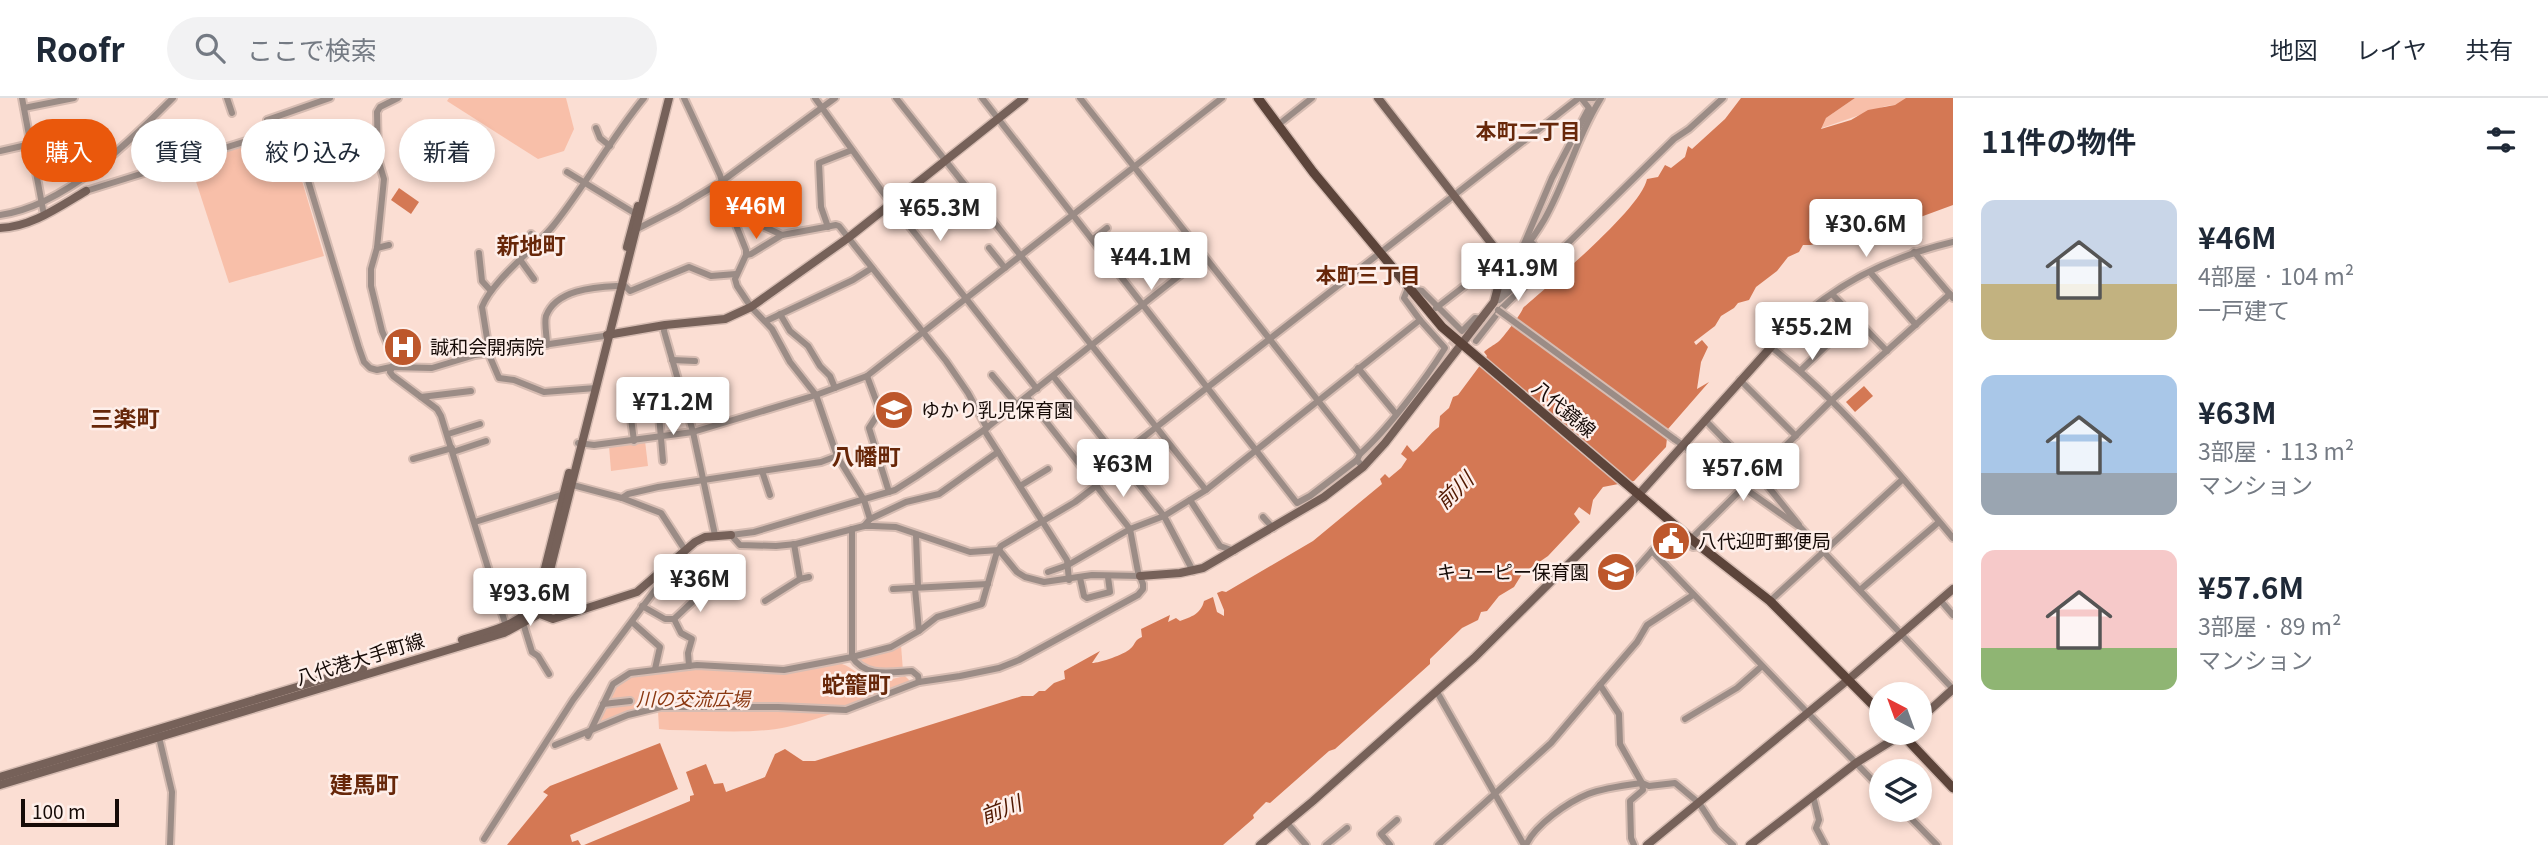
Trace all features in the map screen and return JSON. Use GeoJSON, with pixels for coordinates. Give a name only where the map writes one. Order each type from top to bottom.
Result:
{"type":"FeatureCollection","features":[{"type":"Feature","properties":{"kind":"main road","name":"八代鏡線"},"geometry":{"type":"LineString","coordinates":[[1258,98],[1442,327],[1691,539],[1770,601],[1869,700]]}},
{"type":"Feature","properties":{"kind":"main road"},"geometry":{"type":"LineString","coordinates":[[1913,746],[1953,788]]}},
{"type":"Feature","properties":{"kind":"street"},"geometry":{"type":"LineString","coordinates":[[22,98],[26,119]]}},
{"type":"Feature","properties":{"kind":"street"},"geometry":{"type":"LineString","coordinates":[[24,108],[74,98]]}},
{"type":"Feature","properties":{"kind":"street"},"geometry":{"type":"LineString","coordinates":[[0,215],[20,212],[41,203],[115,154],[173,98]]}},
{"type":"Feature","properties":{"kind":"street"},"geometry":{"type":"LineString","coordinates":[[227,98],[232,113]]}},
{"type":"Feature","properties":{"kind":"street"},"geometry":{"type":"LineString","coordinates":[[269,119],[306,102],[330,98]]}},
{"type":"Feature","properties":{"kind":"street"},"geometry":{"type":"LineString","coordinates":[[377,98],[380,107]]}},
{"type":"Feature","properties":{"kind":"street"},"geometry":{"type":"LineString","coordinates":[[398,98],[380,107],[377,112],[378,159],[384,179],[371,286],[382,331],[395,361],[391,367],[393,376],[437,409],[447,434],[506,626]]}},
{"type":"Feature","properties":{"kind":"street"},"geometry":{"type":"LineString","coordinates":[[594,388],[542,392],[514,380],[499,378],[489,353],[482,307],[491,291],[540,243],[645,98]]}},
{"type":"Feature","properties":{"kind":"street"},"geometry":{"type":"LineString","coordinates":[[634,231],[664,98]]}},
{"type":"Feature","properties":{"kind":"street"},"geometry":{"type":"LineString","coordinates":[[535,612],[669,98]]}},
{"type":"Feature","properties":{"kind":"street"},"geometry":{"type":"LineString","coordinates":[[684,98],[721,182],[746,250],[736,274],[737,285],[816,395],[837,456],[864,500],[870,519]]}},
{"type":"Feature","properties":{"kind":"street"},"geometry":{"type":"LineString","coordinates":[[815,98],[892,204],[1038,388]]}},
{"type":"Feature","properties":{"kind":"street"},"geometry":{"type":"LineString","coordinates":[[634,231],[721,182],[835,98]]}},
{"type":"Feature","properties":{"kind":"street"},"geometry":{"type":"LineString","coordinates":[[896,98],[1206,490]]}},
{"type":"Feature","properties":{"kind":"street"},"geometry":{"type":"LineString","coordinates":[[982,98],[1298,504],[1360,460],[1395,430],[1463,347],[1482,319],[1524,279]]}},
{"type":"Feature","properties":{"kind":"street"},"geometry":{"type":"LineString","coordinates":[[309,182],[364,362],[377,370],[391,367],[432,368],[489,353],[725,318],[751,307],[848,238],[1024,98]]}},
{"type":"Feature","properties":{"kind":"street"},"geometry":{"type":"LineString","coordinates":[[1080,98],[1317,400],[1360,460]]}},
{"type":"Feature","properties":{"kind":"street"},"geometry":{"type":"LineString","coordinates":[[580,444],[634,441],[693,432],[816,395],[867,376],[1222,98]]}},
{"type":"Feature","properties":{"kind":"street"},"geometry":{"type":"LineString","coordinates":[[1278,125],[1312,98]]}},
{"type":"Feature","properties":{"kind":"street"},"geometry":{"type":"LineString","coordinates":[[1378,98],[1504,262]]}},
{"type":"Feature","properties":{"kind":"street"},"geometry":{"type":"LineString","coordinates":[[1495,306],[1504,262],[1523,247],[1528,238],[1552,178],[1589,108],[1581,98]]}},
{"type":"Feature","properties":{"kind":"street"},"geometry":{"type":"LineString","coordinates":[[590,732],[613,684],[622,676],[655,669],[690,666],[784,670],[852,657],[891,647],[937,617],[982,604],[1001,547],[1075,502],[1096,486],[1118,457],[1581,98],[1594,98]]}},
{"type":"Feature","properties":{"kind":"street"},"geometry":{"type":"LineString","coordinates":[[1495,306],[1522,265],[1601,98]]}},
{"type":"Feature","properties":{"kind":"street"},"geometry":{"type":"LineString","coordinates":[[1476,341],[1527,282],[1674,139],[1723,98]]}},
{"type":"Feature","properties":{"kind":"street"},"geometry":{"type":"LineString","coordinates":[[596,128],[600,138],[610,146]]}},
{"type":"Feature","properties":{"kind":"street"},"geometry":{"type":"LineString","coordinates":[[0,228],[20,225],[44,215],[86,191],[241,141]]}},
{"type":"Feature","properties":{"kind":"street"},"geometry":{"type":"LineString","coordinates":[[0,151],[21,148]]}},
{"type":"Feature","properties":{"kind":"street"},"geometry":{"type":"LineString","coordinates":[[828,227],[821,209],[818,163],[852,150]]}},
{"type":"Feature","properties":{"kind":"street"},"geometry":{"type":"LineString","coordinates":[[567,172],[636,214]]}},
{"type":"Feature","properties":{"kind":"street"},"geometry":{"type":"LineString","coordinates":[[37,182],[44,215]]}},
{"type":"Feature","properties":{"kind":"street"},"geometry":{"type":"LineString","coordinates":[[732,215],[782,235]]}},
{"type":"Feature","properties":{"kind":"street"},"geometry":{"type":"LineString","coordinates":[[746,255],[782,235],[839,226],[968,393],[998,452],[1068,565],[1069,580]]}},
{"type":"Feature","properties":{"kind":"street"},"geometry":{"type":"LineString","coordinates":[[1093,239],[1107,228]]}},
{"type":"Feature","properties":{"kind":"street"},"geometry":{"type":"LineString","coordinates":[[1436,308],[1527,248],[1538,233]]}},
{"type":"Feature","properties":{"kind":"street"},"geometry":{"type":"LineString","coordinates":[[531,234],[540,243]]}},
{"type":"Feature","properties":{"kind":"street"},"geometry":{"type":"LineString","coordinates":[[1260,845],[1437,692],[1685,445],[1740,380],[1813,308],[1870,272],[1914,251],[1953,243]]}},
{"type":"Feature","properties":{"kind":"street"},"geometry":{"type":"LineString","coordinates":[[377,248],[389,245]]}},
{"type":"Feature","properties":{"kind":"street"},"geometry":{"type":"LineString","coordinates":[[989,248],[1005,268]]}},
{"type":"Feature","properties":{"kind":"street"},"geometry":{"type":"LineString","coordinates":[[1691,539],[1832,401],[1951,296],[1914,251]]}},
{"type":"Feature","properties":{"kind":"street"},"geometry":{"type":"LineString","coordinates":[[479,253],[482,281],[491,291]]}},
{"type":"Feature","properties":{"kind":"street"},"geometry":{"type":"LineString","coordinates":[[535,612],[553,619],[637,592],[695,542],[715,536],[754,532],[889,492],[986,429],[1203,257]]}},
{"type":"Feature","properties":{"kind":"street"},"geometry":{"type":"LineString","coordinates":[[521,261],[534,279]]}},
{"type":"Feature","properties":{"kind":"street"},"geometry":{"type":"LineString","coordinates":[[547,345],[545,318],[558,300],[587,289],[620,285],[630,291],[689,267],[711,276],[736,274]]}},
{"type":"Feature","properties":{"kind":"street"},"geometry":{"type":"LineString","coordinates":[[765,321],[872,268]]}},
{"type":"Feature","properties":{"kind":"street"},"geometry":{"type":"LineString","coordinates":[[1870,272],[1916,325]]}},
{"type":"Feature","properties":{"kind":"street"},"geometry":{"type":"LineString","coordinates":[[999,550],[1017,572],[1044,582],[1092,575],[1140,576],[1193,571],[1234,551],[1324,498],[1360,460],[1447,347],[1404,299],[1408,288],[1422,291],[1460,332],[1475,318],[1482,319]]}},
{"type":"Feature","properties":{"kind":"street"},"geometry":{"type":"LineString","coordinates":[[1832,294],[1887,351]]}},
{"type":"Feature","properties":{"kind":"street"},"geometry":{"type":"LineString","coordinates":[[1495,306],[1674,439],[1801,528]]}},
{"type":"Feature","properties":{"kind":"street"},"geometry":{"type":"LineString","coordinates":[[780,314],[790,331],[808,346],[820,366],[830,376],[835,388]]}},
{"type":"Feature","properties":{"kind":"street"},"geometry":{"type":"LineString","coordinates":[[1801,370],[1853,315]]}},
{"type":"Feature","properties":{"kind":"street"},"geometry":{"type":"LineString","coordinates":[[1048,572],[1068,565],[1130,529],[1164,516],[1206,490],[1420,320]]}},
{"type":"Feature","properties":{"kind":"street"},"geometry":{"type":"LineString","coordinates":[[665,325],[664,331],[693,432],[715,536]]}},
{"type":"Feature","properties":{"kind":"street"},"geometry":{"type":"LineString","coordinates":[[1771,347],[1801,370],[1832,401],[1953,538]]}},
{"type":"Feature","properties":{"kind":"street"},"geometry":{"type":"LineString","coordinates":[[672,360],[695,361]]}},
{"type":"Feature","properties":{"kind":"street"},"geometry":{"type":"LineString","coordinates":[[1359,368],[1396,414]]}},
{"type":"Feature","properties":{"kind":"street"},"geometry":{"type":"LineString","coordinates":[[992,375],[1017,405]]}},
{"type":"Feature","properties":{"kind":"street"},"geometry":{"type":"LineString","coordinates":[[867,376],[880,411],[869,428],[889,492]]}},
{"type":"Feature","properties":{"kind":"street"},"geometry":{"type":"LineString","coordinates":[[1053,376],[1164,516],[1193,571]]}},
{"type":"Feature","properties":{"kind":"street"},"geometry":{"type":"LineString","coordinates":[[1740,380],[1796,436]]}},
{"type":"Feature","properties":{"kind":"street"},"geometry":{"type":"LineString","coordinates":[[421,397],[471,391]]}},
{"type":"Feature","properties":{"kind":"street"},"geometry":{"type":"LineString","coordinates":[[555,745],[628,715],[661,707],[846,710],[919,682],[999,668],[1019,660],[1133,598],[1143,589],[1130,529],[1027,397]]}},
{"type":"Feature","properties":{"kind":"street"},"geometry":{"type":"LineString","coordinates":[[630,411],[634,441]]}},
{"type":"Feature","properties":{"kind":"street"},"geometry":{"type":"LineString","coordinates":[[659,415],[663,461]]}},
{"type":"Feature","properties":{"kind":"street"},"geometry":{"type":"LineString","coordinates":[[1705,420],[1758,474],[1801,528],[1953,689],[1932,708]]}},
{"type":"Feature","properties":{"kind":"street"},"geometry":{"type":"LineString","coordinates":[[447,434],[480,424]]}},
{"type":"Feature","properties":{"kind":"street"},"geometry":{"type":"LineString","coordinates":[[1373,443],[1392,429],[1395,430]]}},
{"type":"Feature","properties":{"kind":"street"},"geometry":{"type":"LineString","coordinates":[[414,458],[486,441]]}},
{"type":"Feature","properties":{"kind":"street"},"geometry":{"type":"LineString","coordinates":[[864,526],[870,519],[906,502],[939,494],[998,452]]}},
{"type":"Feature","properties":{"kind":"street"},"geometry":{"type":"LineString","coordinates":[[622,498],[628,494],[703,480],[821,462],[837,456]]}},
{"type":"Feature","properties":{"kind":"street"},"geometry":{"type":"LineString","coordinates":[[1020,486],[1048,469]]}},
{"type":"Feature","properties":{"kind":"street"},"geometry":{"type":"LineString","coordinates":[[762,471],[770,495]]}},
{"type":"Feature","properties":{"kind":"street"},"geometry":{"type":"LineString","coordinates":[[1770,601],[1903,479]]}},
{"type":"Feature","properties":{"kind":"street"},"geometry":{"type":"LineString","coordinates":[[535,612],[564,494],[569,484]]}},
{"type":"Feature","properties":{"kind":"street"},"geometry":{"type":"LineString","coordinates":[[569,484],[622,498],[662,513],[685,550]]}},
{"type":"Feature","properties":{"kind":"street"},"geometry":{"type":"LineString","coordinates":[[475,522],[564,494]]}},
{"type":"Feature","properties":{"kind":"street"},"geometry":{"type":"LineString","coordinates":[[1190,500],[1220,546],[1234,551]]}},
{"type":"Feature","properties":{"kind":"street"},"geometry":{"type":"LineString","coordinates":[[1263,517],[1273,528]]}},
{"type":"Feature","properties":{"kind":"street"},"geometry":{"type":"LineString","coordinates":[[1861,589],[1939,522]]}},
{"type":"Feature","properties":{"kind":"street"},"geometry":{"type":"LineString","coordinates":[[731,535],[740,545],[794,544],[864,526],[897,527],[916,536],[970,552],[999,550]]}},
{"type":"Feature","properties":{"kind":"street"},"geometry":{"type":"LineString","coordinates":[[852,529],[852,657],[856,664],[870,672],[912,670],[918,676],[919,682]]}},
{"type":"Feature","properties":{"kind":"street"},"geometry":{"type":"LineString","coordinates":[[1623,584],[1671,530],[1693,547],[1700,546]]}},
{"type":"Feature","properties":{"kind":"street"},"geometry":{"type":"LineString","coordinates":[[916,536],[919,631]]}},
{"type":"Feature","properties":{"kind":"street"},"geometry":{"type":"LineString","coordinates":[[794,544],[800,579]]}},
{"type":"Feature","properties":{"kind":"street"},"geometry":{"type":"LineString","coordinates":[[1652,551],[1869,777]]}},
{"type":"Feature","properties":{"kind":"street"},"geometry":{"type":"LineString","coordinates":[[484,839],[573,700],[667,574],[666,569]]}},
{"type":"Feature","properties":{"kind":"street"},"geometry":{"type":"LineString","coordinates":[[765,601],[800,579],[808,577]]}},
{"type":"Feature","properties":{"kind":"street"},"geometry":{"type":"LineString","coordinates":[[1080,578],[1084,596],[1087,598],[1110,592],[1108,577]]}},
{"type":"Feature","properties":{"kind":"street"},"geometry":{"type":"LineString","coordinates":[[893,590],[988,584]]}},
{"type":"Feature","properties":{"kind":"street"},"geometry":{"type":"LineString","coordinates":[[642,606],[665,619],[674,619],[706,589]]}},
{"type":"Feature","properties":{"kind":"street"},"geometry":{"type":"LineString","coordinates":[[1647,845],[1849,679],[1953,589]]}},
{"type":"Feature","properties":{"kind":"street"},"geometry":{"type":"LineString","coordinates":[[1438,845],[1551,743],[1637,642],[1647,625],[1693,595]]}},
{"type":"Feature","properties":{"kind":"street"},"geometry":{"type":"LineString","coordinates":[[1940,600],[1953,615]]}},
{"type":"Feature","properties":{"kind":"street","name":"八代港大手町線"},"geometry":{"type":"LineString","coordinates":[[0,777],[503,634],[523,623],[535,612]]}},
{"type":"Feature","properties":{"kind":"street","name":"八代港大手町線"},"geometry":{"type":"LineString","coordinates":[[0,785],[320,680],[384,664],[506,626],[535,612]]}},
{"type":"Feature","properties":{"kind":"street"},"geometry":{"type":"LineString","coordinates":[[674,619],[681,633],[692,639],[688,653],[690,666]]}},
{"type":"Feature","properties":{"kind":"street"},"geometry":{"type":"LineString","coordinates":[[632,622],[660,647],[655,669]]}},
{"type":"Feature","properties":{"kind":"street"},"geometry":{"type":"LineString","coordinates":[[523,623],[532,652],[538,656],[550,674]]}},
{"type":"Feature","properties":{"kind":"street"},"geometry":{"type":"LineString","coordinates":[[1685,719],[1737,688],[1762,666]]}},
{"type":"Feature","properties":{"kind":"street"},"geometry":{"type":"LineString","coordinates":[[1600,685],[1619,714],[1620,744],[1642,783],[1643,790],[1630,802],[1631,838],[1634,845]]}},
{"type":"Feature","properties":{"kind":"street"},"geometry":{"type":"LineString","coordinates":[[1437,692],[1525,845],[1545,822],[1589,794],[1642,783],[1650,786],[1675,783],[1699,803],[1716,830],[1733,845]]}},
{"type":"Feature","properties":{"kind":"street"},"geometry":{"type":"LineString","coordinates":[[603,704],[630,701]]}},
{"type":"Feature","properties":{"kind":"street"},"geometry":{"type":"LineString","coordinates":[[158,733],[172,792],[170,845]]}},
{"type":"Feature","properties":{"kind":"street"},"geometry":{"type":"LineString","coordinates":[[1750,845],[1856,763],[1883,746]]}},
{"type":"Feature","properties":{"kind":"street"},"geometry":{"type":"LineString","coordinates":[[1813,796],[1819,820],[1816,828],[1825,845]]}},
{"type":"Feature","properties":{"kind":"street"},"geometry":{"type":"LineString","coordinates":[[1390,845],[1381,834],[1397,820]]}},
{"type":"Feature","properties":{"kind":"street"},"geometry":{"type":"LineString","coordinates":[[1915,822],[1937,845]]}},
{"type":"Feature","properties":{"kind":"street"},"geometry":{"type":"LineString","coordinates":[[1287,823],[1306,845]]}},
{"type":"Feature","properties":{"kind":"street"},"geometry":{"type":"LineString","coordinates":[[1326,845],[1347,828]]}},
{"type":"Feature","properties":{"kind":"green space"},"geometry":{"type":"Polygon","coordinates":[[[449,98],[566,98],[574,129],[564,151],[538,159],[495,132],[495,119],[475,119],[447,101],[449,98]]]}},
{"type":"Feature","properties":{"kind":"green space"},"geometry":{"type":"Polygon","coordinates":[[[1855,98],[1953,98],[1886,106],[1819,129],[1826,118],[1855,98]]]}},
{"type":"Feature","properties":{"kind":"green space"},"geometry":{"type":"Polygon","coordinates":[[[241,148],[241,182],[302,182],[324,256],[229,283],[196,182],[227,182],[227,152],[241,148]]]}},
{"type":"Feature","properties":{"kind":"green space"},"geometry":{"type":"Polygon","coordinates":[[[645,441],[648,466],[611,471],[609,446],[645,441]]]}},
{"type":"Feature","properties":{"kind":"green space"},"geometry":{"type":"Polygon","coordinates":[[[901,645],[903,671],[875,672],[852,657],[901,645]]]}},
{"type":"Feature","properties":{"kind":"green space","name":"川の交流広場"},"geometry":{"type":"Polygon","coordinates":[[[838,663],[874,680],[905,676],[909,680],[908,684],[803,723],[758,731],[659,729],[658,711],[604,725],[599,721],[613,689],[629,676],[700,667],[788,672],[838,663]]]}},
{"type":"Feature","properties":{"kind":"water","name":"前川"},"geometry":{"type":"Polygon","coordinates":[[[1741,98],[1855,98],[1826,118],[1821,129],[1851,120],[1868,110],[1895,105],[1906,98],[1953,98],[1953,205],[1915,219],[1910,224],[1903,220],[1850,237],[1803,245],[1799,252],[1788,257],[1777,271],[1756,287],[1749,300],[1738,303],[1694,342],[1696,345],[1702,340],[1708,347],[1701,362],[1697,389],[1709,382],[1668,429],[1666,447],[1634,481],[1603,487],[1593,500],[1590,515],[1579,507],[1574,514],[1580,522],[1548,556],[1522,574],[1514,587],[1499,596],[1487,611],[1481,612],[1478,620],[1462,628],[1430,659],[1430,664],[1335,749],[1329,751],[1270,803],[1266,802],[1253,815],[1254,818],[1223,845],[584,845],[690,801],[690,796],[694,795],[686,772],[706,764],[714,784],[723,783],[726,792],[765,777],[775,754],[785,749],[803,761],[815,761],[1022,696],[1033,696],[1065,679],[1064,671],[1100,651],[1092,663],[1127,651],[1142,637],[1141,629],[1170,615],[1168,622],[1192,616],[1201,609],[1204,601],[1213,597],[1217,612],[1224,616],[1217,593],[1226,592],[1313,541],[1382,484],[1380,479],[1385,474],[1389,478],[1401,468],[1407,459],[1401,454],[1407,445],[1413,452],[1439,427],[1440,416],[1449,408],[1453,397],[1458,395],[1487,356],[1484,352],[1500,340],[1523,308],[1612,227],[1641,192],[1647,179],[1658,177],[1665,165],[1671,168],[1685,157],[1688,146],[1692,149],[1725,119],[1741,98]]]}},
{"type":"Feature","properties":{"kind":"water"},"geometry":{"type":"Polygon","coordinates":[[[399,188],[419,202],[411,214],[391,200],[399,188]]]}},
{"type":"Feature","properties":{"kind":"water"},"geometry":{"type":"Polygon","coordinates":[[[1864,386],[1873,396],[1855,412],[1846,402],[1864,386]]]}},
{"type":"Feature","properties":{"kind":"water"},"geometry":{"type":"Polygon","coordinates":[[[660,743],[678,789],[570,835],[572,842],[578,840],[581,845],[507,845],[548,795],[543,792],[550,786],[660,743]]]}},
{"type":"Feature","properties":{"kind":"tunnel"},"geometry":{"type":"LineString","coordinates":[[1450,345],[1460,334]]}},
{"type":"Feature","properties":{"kind":"place","name":"誠和会開病院"},"geometry":{"type":"Point","coordinates":[403,347]}},
{"type":"Feature","properties":{"kind":"place","name":"ゆかり乳児保育園"},"geometry":{"type":"Point","coordinates":[894,410]}},
{"type":"Feature","properties":{"kind":"place","name":"八代迎町郵便局"},"geometry":{"type":"Point","coordinates":[1671,541]}},
{"type":"Feature","properties":{"kind":"place","name":"キューピー保育園"},"geometry":{"type":"Point","coordinates":[1616,572]}},
{"type":"Feature","properties":{"kind":"district","name":"本町二丁目"},"geometry":{"type":"Point","coordinates":[1528,132]}},
{"type":"Feature","properties":{"kind":"district","name":"新地町"},"geometry":{"type":"Point","coordinates":[531,246]}},
{"type":"Feature","properties":{"kind":"district","name":"本町三丁目"},"geometry":{"type":"Point","coordinates":[1368,276]}},
{"type":"Feature","properties":{"kind":"district","name":"三楽町"},"geometry":{"type":"Point","coordinates":[125,419]}},
{"type":"Feature","properties":{"kind":"district","name":"八幡町"},"geometry":{"type":"Point","coordinates":[866,457]}},
{"type":"Feature","properties":{"kind":"district","name":"蛇籠町"},"geometry":{"type":"Point","coordinates":[856,685]}},
{"type":"Feature","properties":{"kind":"district","name":"建馬町"},"geometry":{"type":"Point","coordinates":[364,785]}}]}
